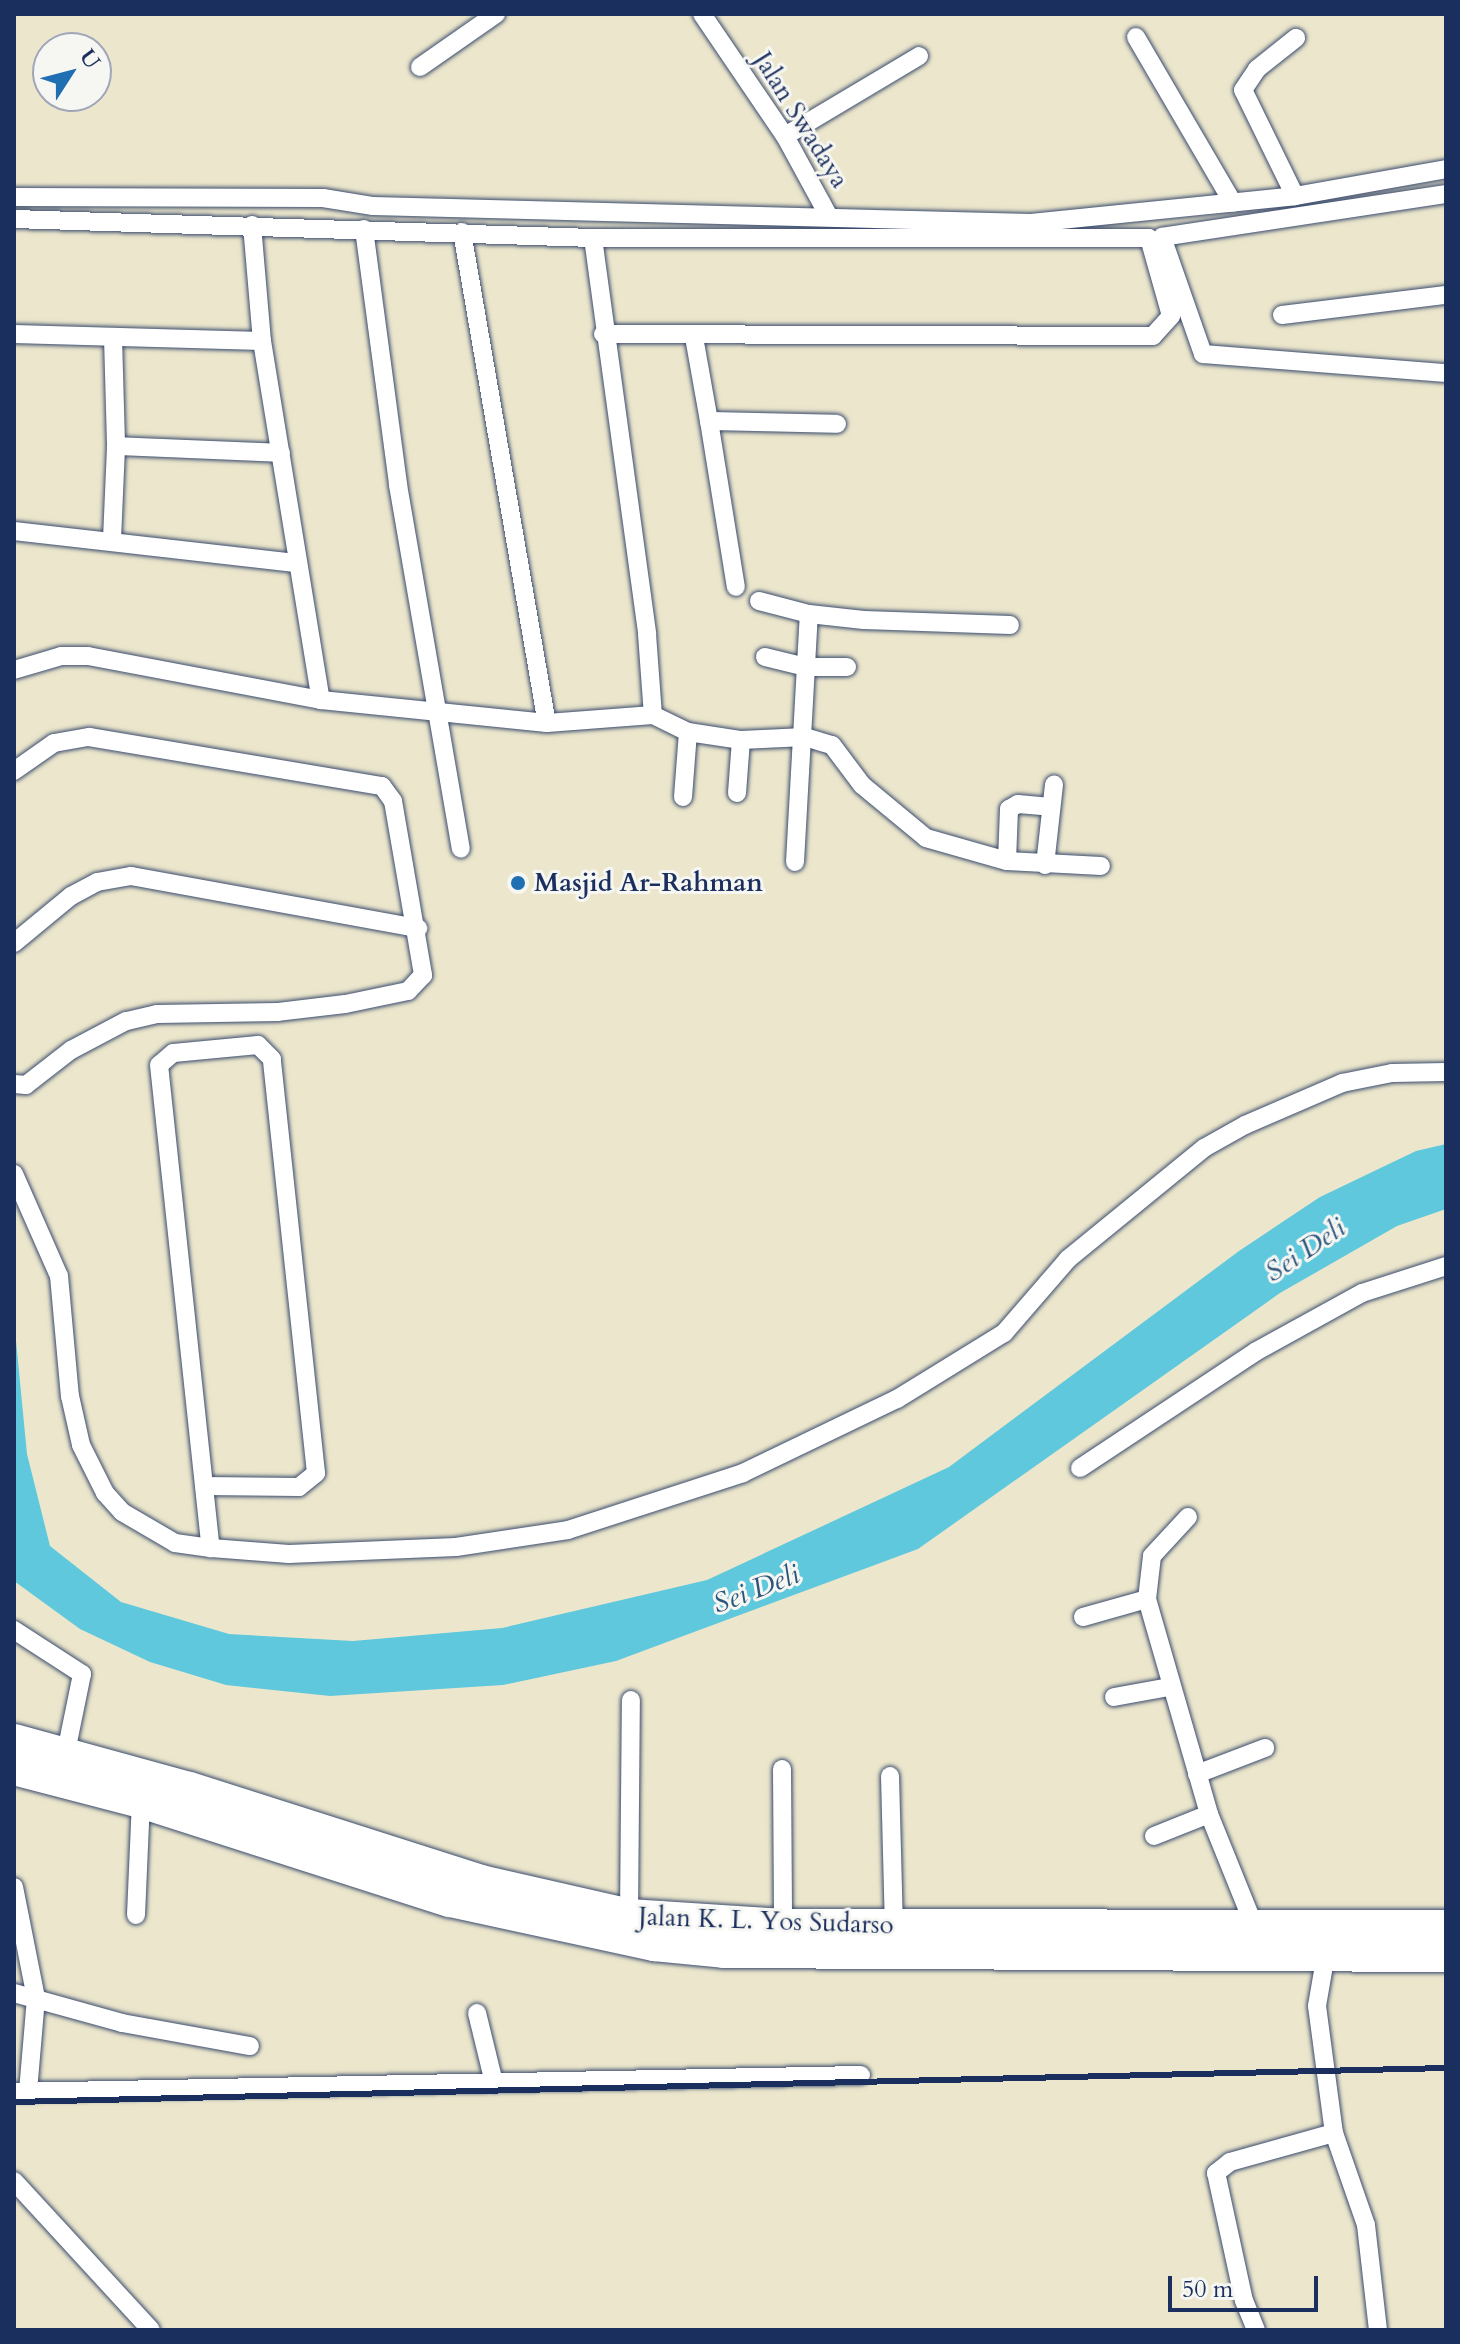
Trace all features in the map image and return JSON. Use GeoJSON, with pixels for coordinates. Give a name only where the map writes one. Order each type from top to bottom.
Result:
{"type":"FeatureCollection","features":[{"type":"Feature","properties":{"kind":"highway","name":"Jalan K. L. Yos Sudarso"},"geometry":{"type":"LineString","coordinates":[[14,1741],[66,1752],[481,1882],[629,1916],[783,1926],[1255,1928],[1327,1943],[1446,1955]]}},
{"type":"Feature","properties":{"kind":"highway","name":"Jalan K. L. Yos Sudarso"},"geometry":{"type":"LineString","coordinates":[[14,1768],[141,1801],[450,1900],[654,1944],[724,1951],[1327,1943],[1446,1927]]}},
{"type":"Feature","properties":{"kind":"street"},"geometry":{"type":"LineString","coordinates":[[420,67],[496,14]]}},
{"type":"Feature","properties":{"kind":"street","name":"Jalan Swadaya"},"geometry":{"type":"LineString","coordinates":[[702,14],[785,136],[828,215]]}},
{"type":"Feature","properties":{"kind":"street"},"geometry":{"type":"LineString","coordinates":[[1136,37],[1233,203]]}},
{"type":"Feature","properties":{"kind":"street"},"geometry":{"type":"LineString","coordinates":[[1295,196],[1243,90],[1257,69],[1296,38]]}},
{"type":"Feature","properties":{"kind":"street"},"geometry":{"type":"LineString","coordinates":[[785,136],[919,56]]}},
{"type":"Feature","properties":{"kind":"street"},"geometry":{"type":"LineString","coordinates":[[14,197],[323,198],[373,206],[828,215],[1031,223],[1295,196],[1446,169]]}},
{"type":"Feature","properties":{"kind":"street"},"geometry":{"type":"LineString","coordinates":[[1446,194],[1162,237],[1203,354],[1446,373]]}},
{"type":"Feature","properties":{"kind":"street"},"geometry":{"type":"LineString","coordinates":[[14,219],[593,238],[1149,238],[1171,316],[1153,336],[694,337],[603,334]]}},
{"type":"Feature","properties":{"kind":"street"},"geometry":{"type":"LineString","coordinates":[[252,225],[262,341],[295,563],[321,700]]}},
{"type":"Feature","properties":{"kind":"street"},"geometry":{"type":"LineString","coordinates":[[364,229],[436,710],[461,849]]}},
{"type":"Feature","properties":{"kind":"street"},"geometry":{"type":"LineString","coordinates":[[462,232],[547,723]]}},
{"type":"Feature","properties":{"kind":"street"},"geometry":{"type":"LineString","coordinates":[[593,238],[603,334],[647,634],[653,715]]}},
{"type":"Feature","properties":{"kind":"street"},"geometry":{"type":"LineString","coordinates":[[1282,315],[1446,295]]}},
{"type":"Feature","properties":{"kind":"street"},"geometry":{"type":"LineString","coordinates":[[14,334],[262,341]]}},
{"type":"Feature","properties":{"kind":"street"},"geometry":{"type":"LineString","coordinates":[[112,539],[116,446],[113,337]]}},
{"type":"Feature","properties":{"kind":"street"},"geometry":{"type":"LineString","coordinates":[[694,337],[736,587]]}},
{"type":"Feature","properties":{"kind":"street"},"geometry":{"type":"LineString","coordinates":[[709,421],[837,424]]}},
{"type":"Feature","properties":{"kind":"street"},"geometry":{"type":"LineString","coordinates":[[116,446],[281,453]]}},
{"type":"Feature","properties":{"kind":"street"},"geometry":{"type":"LineString","coordinates":[[14,531],[112,539],[295,563]]}},
{"type":"Feature","properties":{"kind":"street"},"geometry":{"type":"LineString","coordinates":[[759,601],[809,614],[1010,625]]}},
{"type":"Feature","properties":{"kind":"street"},"geometry":{"type":"LineString","coordinates":[[795,862],[805,737],[809,614]]}},
{"type":"Feature","properties":{"kind":"street"},"geometry":{"type":"LineString","coordinates":[[14,670],[61,656],[88,656],[321,700],[547,723],[653,715],[688,732],[741,740],[805,737],[832,745],[862,785],[926,838],[1007,861],[1101,866]]}},
{"type":"Feature","properties":{"kind":"street"},"geometry":{"type":"LineString","coordinates":[[765,657],[806,667],[847,667]]}},
{"type":"Feature","properties":{"kind":"street"},"geometry":{"type":"LineString","coordinates":[[683,797],[688,732]]}},
{"type":"Feature","properties":{"kind":"street"},"geometry":{"type":"LineString","coordinates":[[14,771],[54,743],[89,737],[382,786],[393,801],[418,928],[423,975],[408,991],[278,1012],[191,1012],[141,1018],[97,1033],[30,1083],[14,1084]]}},
{"type":"Feature","properties":{"kind":"street"},"geometry":{"type":"LineString","coordinates":[[737,793],[741,740]]}},
{"type":"Feature","properties":{"kind":"street"},"geometry":{"type":"LineString","coordinates":[[1045,865],[1054,785]]}},
{"type":"Feature","properties":{"kind":"street"},"geometry":{"type":"LineString","coordinates":[[1007,861],[1009,809],[1018,804],[1051,807]]}},
{"type":"Feature","properties":{"kind":"street"},"geometry":{"type":"LineString","coordinates":[[14,943],[71,896],[97,882],[131,876],[418,928]]}},
{"type":"Feature","properties":{"kind":"street"},"geometry":{"type":"LineString","coordinates":[[204,1486],[299,1487],[316,1473],[272,1059],[258,1045],[173,1053],[159,1065],[204,1486],[211,1548]]}},
{"type":"Feature","properties":{"kind":"street"},"geometry":{"type":"LineString","coordinates":[[14,1174],[59,1276],[70,1396],[93,1474],[122,1512],[144,1529],[175,1543],[211,1548],[289,1554],[456,1547],[568,1530],[743,1473],[897,1399],[1004,1333],[1068,1259],[1204,1148],[1245,1125],[1342,1083],[1392,1073],[1446,1072]]}},
{"type":"Feature","properties":{"kind":"street"},"geometry":{"type":"LineString","coordinates":[[1080,1468],[1255,1352],[1362,1293],[1446,1266]]}},
{"type":"Feature","properties":{"kind":"street"},"geometry":{"type":"LineString","coordinates":[[1188,1517],[1152,1556],[1147,1599],[1169,1687],[1209,1814],[1255,1928]]}},
{"type":"Feature","properties":{"kind":"street"},"geometry":{"type":"LineString","coordinates":[[1083,1617],[1147,1599]]}},
{"type":"Feature","properties":{"kind":"street"},"geometry":{"type":"LineString","coordinates":[[14,1630],[82,1674],[66,1752]]}},
{"type":"Feature","properties":{"kind":"street"},"geometry":{"type":"LineString","coordinates":[[1114,1697],[1169,1687]]}},
{"type":"Feature","properties":{"kind":"street"},"geometry":{"type":"LineString","coordinates":[[629,1916],[631,1700]]}},
{"type":"Feature","properties":{"kind":"street"},"geometry":{"type":"LineString","coordinates":[[1197,1774],[1265,1748]]}},
{"type":"Feature","properties":{"kind":"street"},"geometry":{"type":"LineString","coordinates":[[782,1769],[783,1926]]}},
{"type":"Feature","properties":{"kind":"street"},"geometry":{"type":"LineString","coordinates":[[890,1776],[894,1926]]}},
{"type":"Feature","properties":{"kind":"street"},"geometry":{"type":"LineString","coordinates":[[136,1915],[141,1801]]}},
{"type":"Feature","properties":{"kind":"street"},"geometry":{"type":"LineString","coordinates":[[1154,1836],[1209,1814]]}},
{"type":"Feature","properties":{"kind":"street"},"geometry":{"type":"LineString","coordinates":[[14,1887],[36,1998],[21,2092],[861,2075]]}},
{"type":"Feature","properties":{"kind":"street"},"geometry":{"type":"LineString","coordinates":[[1327,1943],[1317,2006],[1334,2133],[1366,2225],[1378,2330]]}},
{"type":"Feature","properties":{"kind":"street"},"geometry":{"type":"LineString","coordinates":[[14,1993],[122,2023],[250,2046]]}},
{"type":"Feature","properties":{"kind":"street"},"geometry":{"type":"LineString","coordinates":[[477,2013],[494,2083]]}},
{"type":"Feature","properties":{"kind":"street"},"geometry":{"type":"LineString","coordinates":[[1256,2330],[1240,2286],[1216,2173],[1230,2162],[1334,2133]]}},
{"type":"Feature","properties":{"kind":"street"},"geometry":{"type":"LineString","coordinates":[[14,2181],[151,2330]]}},
{"type":"Feature","properties":{"kind":"water","name":"Sei Deli"},"geometry":{"type":"Polygon","coordinates":[[[1446,1144],[1446,1209],[1397,1226],[1280,1293],[918,1549],[616,1661],[503,1685],[330,1696],[226,1685],[150,1662],[80,1629],[14,1581],[14,1320],[27,1454],[50,1546],[121,1602],[229,1634],[353,1641],[502,1628],[707,1580],[949,1467],[1239,1251],[1320,1197],[1416,1151],[1446,1144]]]}},
{"type":"Feature","properties":{"kind":"railway"},"geometry":{"type":"LineString","coordinates":[[14,2102],[1446,2068]]}},
{"type":"Feature","properties":{"kind":"place","name":"Masjid Ar-Rahman"},"geometry":{"type":"Point","coordinates":[518,883]}}]}
